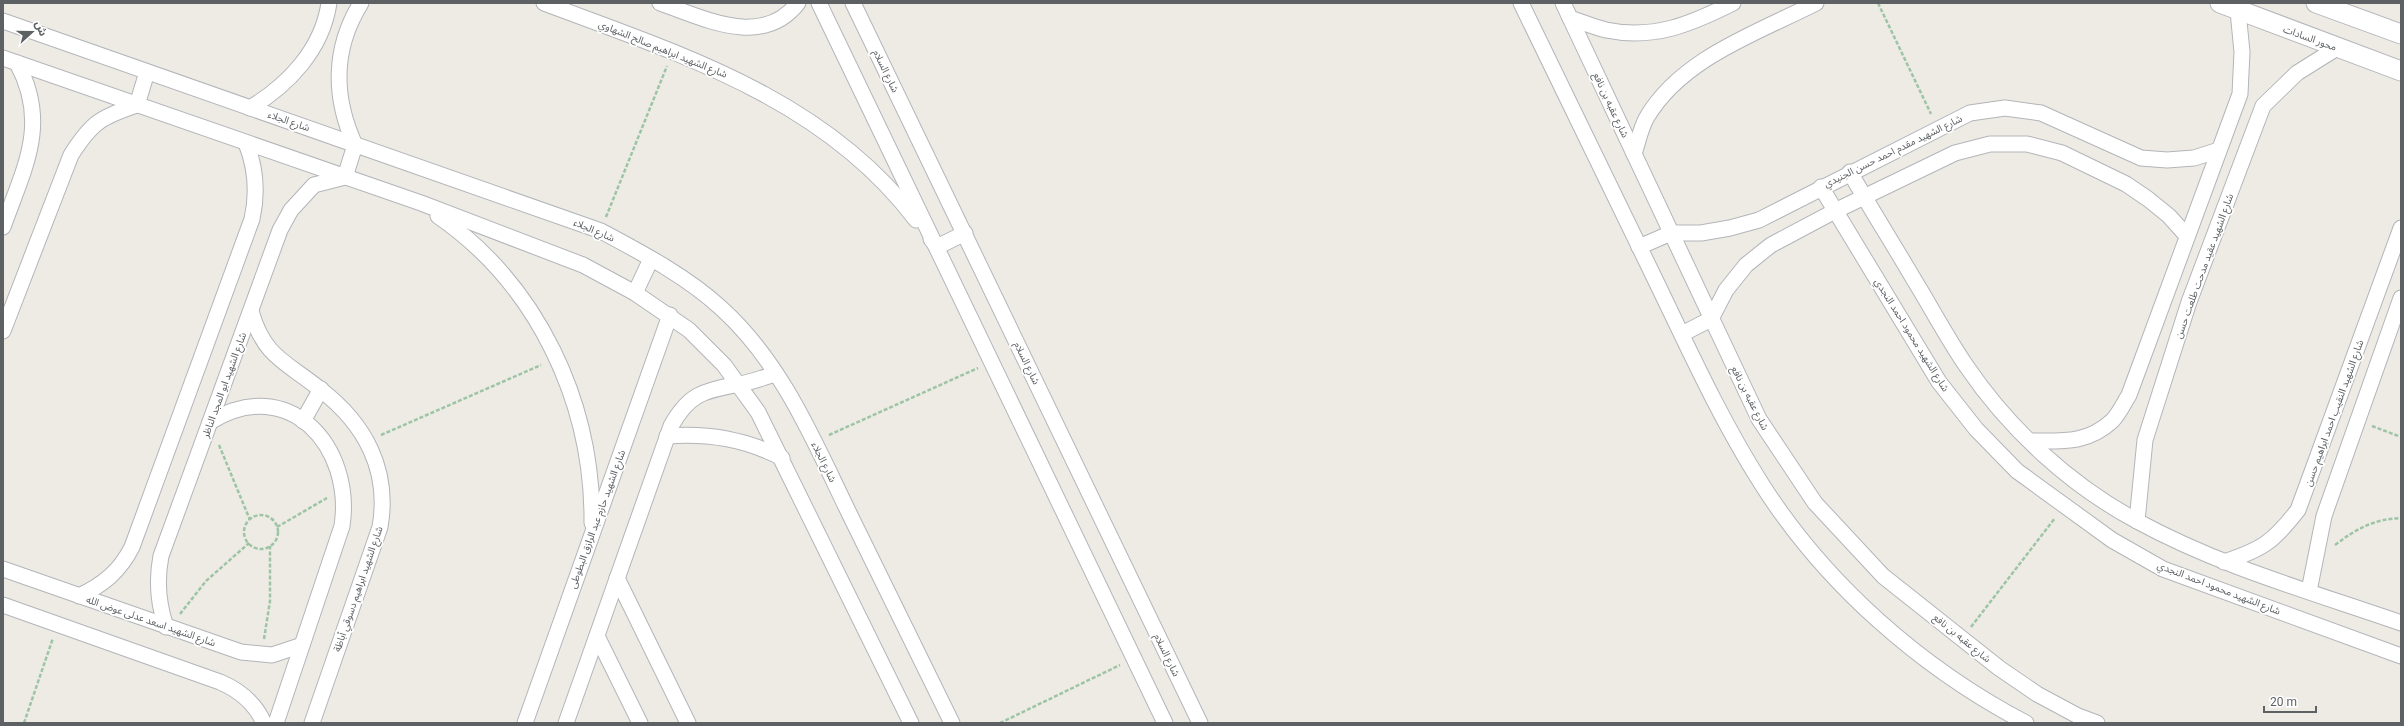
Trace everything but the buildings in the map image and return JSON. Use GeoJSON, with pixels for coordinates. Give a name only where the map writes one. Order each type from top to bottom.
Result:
{"type":"FeatureCollection","features":[{"type":"Feature","properties":{"kind":"street"},"geometry":{"type":"LineString","coordinates":[[250,108],[274,92],[300,66],[312,48],[322,28],[329,3]]}},
{"type":"Feature","properties":{"kind":"street"},"geometry":{"type":"LineString","coordinates":[[345,177],[355,145],[346,124],[338,80],[344,37],[361,3]]}},
{"type":"Feature","properties":{"kind":"street","name":"شارع الشهيد ابراهيم صالح الشهاوي"},"geometry":{"type":"LineString","coordinates":[[544,3],[674,51],[774,98],[820,129],[864,164],[903,203],[937,247]]}},
{"type":"Feature","properties":{"kind":"street"},"geometry":{"type":"LineString","coordinates":[[660,3],[723,25],[753,28],[782,18],[798,3]]}},
{"type":"Feature","properties":{"kind":"street"},"geometry":{"type":"LineString","coordinates":[[819,3],[1165,723]]}},
{"type":"Feature","properties":{"kind":"street","name":"شارع السلام"},"geometry":{"type":"LineString","coordinates":[[853,3],[1200,723]]}},
{"type":"Feature","properties":{"kind":"street"},"geometry":{"type":"LineString","coordinates":[[1521,3],[1721,415],[1762,484],[1810,549],[1865,608],[1927,660],[1994,706],[2026,723]]}},
{"type":"Feature","properties":{"kind":"street","name":"شارع عقبه بن نافع"},"geometry":{"type":"LineString","coordinates":[[1563,3],[1759,419],[1815,503],[1884,576],[1999,668],[2037,694],[2078,716],[2097,723]]}},
{"type":"Feature","properties":{"kind":"street"},"geometry":{"type":"LineString","coordinates":[[1570,18],[1606,30],[1645,33],[1671,30],[1694,23],[1733,3]]}},
{"type":"Feature","properties":{"kind":"street"},"geometry":{"type":"LineString","coordinates":[[1634,154],[1646,118],[1670,85],[1701,61],[1816,3]]}},
{"type":"Feature","properties":{"kind":"street","name":"محور السادات"},"geometry":{"type":"LineString","coordinates":[[2220,3],[2401,71]]}},
{"type":"Feature","properties":{"kind":"street"},"geometry":{"type":"LineString","coordinates":[[2316,3],[2401,34]]}},
{"type":"Feature","properties":{"kind":"street"},"geometry":{"type":"LineString","coordinates":[[2030,441],[2060,441],[2088,438],[2113,420],[2129,395],[2240,94],[2242,52],[2238,11]]}},
{"type":"Feature","properties":{"kind":"street","name":"شارع الجلاء"},"geometry":{"type":"LineString","coordinates":[[3,21],[600,231],[651,259],[721,308],[746,334],[788,392],[952,723]]}},
{"type":"Feature","properties":{"kind":"street","name":"شارع الشهيد عقيد مدحت طلعت حسن"},"geometry":{"type":"LineString","coordinates":[[2136,521],[2145,440],[2189,302],[2262,106],[2297,73],[2337,48]]}},
{"type":"Feature","properties":{"kind":"street"},"geometry":{"type":"LineString","coordinates":[[10,61],[421,203],[583,265],[635,293],[670,315],[707,347],[739,384],[758,412],[782,458],[911,723]]}},
{"type":"Feature","properties":{"kind":"street"},"geometry":{"type":"LineString","coordinates":[[3,227],[33,138],[32,99],[10,61]]}},
{"type":"Feature","properties":{"kind":"street"},"geometry":{"type":"LineString","coordinates":[[137,105],[147,72]]}},
{"type":"Feature","properties":{"kind":"street"},"geometry":{"type":"LineString","coordinates":[[3,331],[71,155],[86,133],[106,115],[137,105]]}},
{"type":"Feature","properties":{"kind":"street","name":"شارع الشهيد مقدم احمد حسن الجنيدي"},"geometry":{"type":"LineString","coordinates":[[1639,247],[1671,233],[1701,233],[1730,228],[1759,220],[1820,187],[1970,113],[2005,108],[2040,113],[2141,158],[2167,160],[2187,158],[2219,150]]}},
{"type":"Feature","properties":{"kind":"street"},"geometry":{"type":"LineString","coordinates":[[79,596],[105,582],[125,560],[132,547],[252,219],[256,197],[255,175],[246,143]]}},
{"type":"Feature","properties":{"kind":"street"},"geometry":{"type":"LineString","coordinates":[[1682,334],[1711,318],[1726,290],[1746,265],[1771,245],[1835,211],[1955,153],[1990,144],[2027,144],[2062,153],[2126,184],[2164,212],[2187,236]]}},
{"type":"Feature","properties":{"kind":"street"},"geometry":{"type":"LineString","coordinates":[[1850,172],[1967,367],[1995,404],[2030,441],[2060,469],[2097,496],[2136,521],[2224,562],[2401,622]]}},
{"type":"Feature","properties":{"kind":"street","name":"شارع الشهيد ابو المجد الناظر"},"geometry":{"type":"LineString","coordinates":[[169,627],[158,599],[158,570],[161,556],[280,230],[291,210],[314,185],[345,177]]}},
{"type":"Feature","properties":{"kind":"street","name":"شارع الشهيد محمود احمد النجدي"},"geometry":{"type":"LineString","coordinates":[[1820,187],[1939,382],[1976,429],[2017,471],[2064,507],[2112,540],[2163,569],[2401,656]]}},
{"type":"Feature","properties":{"kind":"street"},"geometry":{"type":"LineString","coordinates":[[2202,196],[2225,205]]}},
{"type":"Feature","properties":{"kind":"street"},"geometry":{"type":"LineString","coordinates":[[421,203],[455,228],[500,271],[541,327],[557,358],[578,415],[585,444],[590,474],[591,535]]}},
{"type":"Feature","properties":{"kind":"street","name":"شارع الشهيد النقيب احمد ابراهيم حسن"},"geometry":{"type":"LineString","coordinates":[[2224,562],[2254,552],[2279,534],[2298,510],[2380,285],[2396,256],[2401,228]]}},
{"type":"Feature","properties":{"kind":"street"},"geometry":{"type":"LineString","coordinates":[[937,247],[965,233]]}},
{"type":"Feature","properties":{"kind":"street"},"geometry":{"type":"LineString","coordinates":[[635,293],[651,259]]}},
{"type":"Feature","properties":{"kind":"street"},"geometry":{"type":"LineString","coordinates":[[2380,285],[2401,291]]}},
{"type":"Feature","properties":{"kind":"street"},"geometry":{"type":"LineString","coordinates":[[2309,591],[2324,516],[2401,298]]}},
{"type":"Feature","properties":{"kind":"street","name":"شارع الشهيد ابراهيم دسوقي أباظة"},"geometry":{"type":"LineString","coordinates":[[251,311],[255,325],[270,351],[280,361],[321,389],[347,413],[368,441],[377,464],[382,489],[380,527],[312,723]]}},
{"type":"Feature","properties":{"kind":"street","name":"شارع الشهيد حازم عبد الرازق البطوطى"},"geometry":{"type":"LineString","coordinates":[[525,723],[670,315]]}},
{"type":"Feature","properties":{"kind":"street"},"geometry":{"type":"LineString","coordinates":[[566,723],[668,436],[677,416],[694,398],[715,388],[739,384],[776,374]]}},
{"type":"Feature","properties":{"kind":"street"},"geometry":{"type":"LineString","coordinates":[[303,421],[321,389]]}},
{"type":"Feature","properties":{"kind":"street"},"geometry":{"type":"LineString","coordinates":[[210,422],[232,410],[257,406],[283,410],[303,421],[319,434],[335,461],[342,485],[344,510],[342,526],[276,723]]}},
{"type":"Feature","properties":{"kind":"street"},"geometry":{"type":"LineString","coordinates":[[668,436],[700,435],[726,438],[746,442],[782,458]]}},
{"type":"Feature","properties":{"kind":"street","name":"شارع الشهيد اسعد عدلى عوض الله"},"geometry":{"type":"LineString","coordinates":[[3,570],[231,649],[261,655],[282,653],[302,645]]}},
{"type":"Feature","properties":{"kind":"street"},"geometry":{"type":"LineString","coordinates":[[618,578],[688,723]]}},
{"type":"Feature","properties":{"kind":"street"},"geometry":{"type":"LineString","coordinates":[[3,605],[230,686],[249,700],[264,723]]}},
{"type":"Feature","properties":{"kind":"street"},"geometry":{"type":"LineString","coordinates":[[597,636],[640,723]]}},
{"type":"Feature","properties":{"kind":"path"},"geometry":{"type":"LineString","coordinates":[[1878,3],[1937,128]]}},
{"type":"Feature","properties":{"kind":"path"},"geometry":{"type":"LineString","coordinates":[[600,231],[674,51]]}},
{"type":"Feature","properties":{"kind":"path"},"geometry":{"type":"LineString","coordinates":[[368,441],[557,358]]}},
{"type":"Feature","properties":{"kind":"path"},"geometry":{"type":"LineString","coordinates":[[814,442],[992,362]]}},
{"type":"Feature","properties":{"kind":"path"},"geometry":{"type":"LineString","coordinates":[[2357,420],[2401,437]]}},
{"type":"Feature","properties":{"kind":"path"},"geometry":{"type":"LineString","coordinates":[[210,422],[250,520]]}},
{"type":"Feature","properties":{"kind":"path"},"geometry":{"type":"LineString","coordinates":[[277,527],[311,508],[342,485]]}},
{"type":"Feature","properties":{"kind":"path"},"geometry":{"type":"LineString","coordinates":[[1962,638],[2064,507]]}},
{"type":"Feature","properties":{"kind":"path"},"geometry":{"type":"LineString","coordinates":[[266,516],[271,518],[277,527],[277,538],[270,546],[256,548],[249,543],[245,534],[250,520],[254,517],[266,516]]}},
{"type":"Feature","properties":{"kind":"path"},"geometry":{"type":"LineString","coordinates":[[2314,561],[2354,531],[2370,523],[2401,518]]}},
{"type":"Feature","properties":{"kind":"path"},"geometry":{"type":"LineString","coordinates":[[169,627],[206,582],[249,543]]}},
{"type":"Feature","properties":{"kind":"path"},"geometry":{"type":"LineString","coordinates":[[261,655],[270,601],[270,546]]}},
{"type":"Feature","properties":{"kind":"path"},"geometry":{"type":"LineString","coordinates":[[24,723],[58,625]]}},
{"type":"Feature","properties":{"kind":"path"},"geometry":{"type":"LineString","coordinates":[[1000,723],[1134,659]]}}]}
